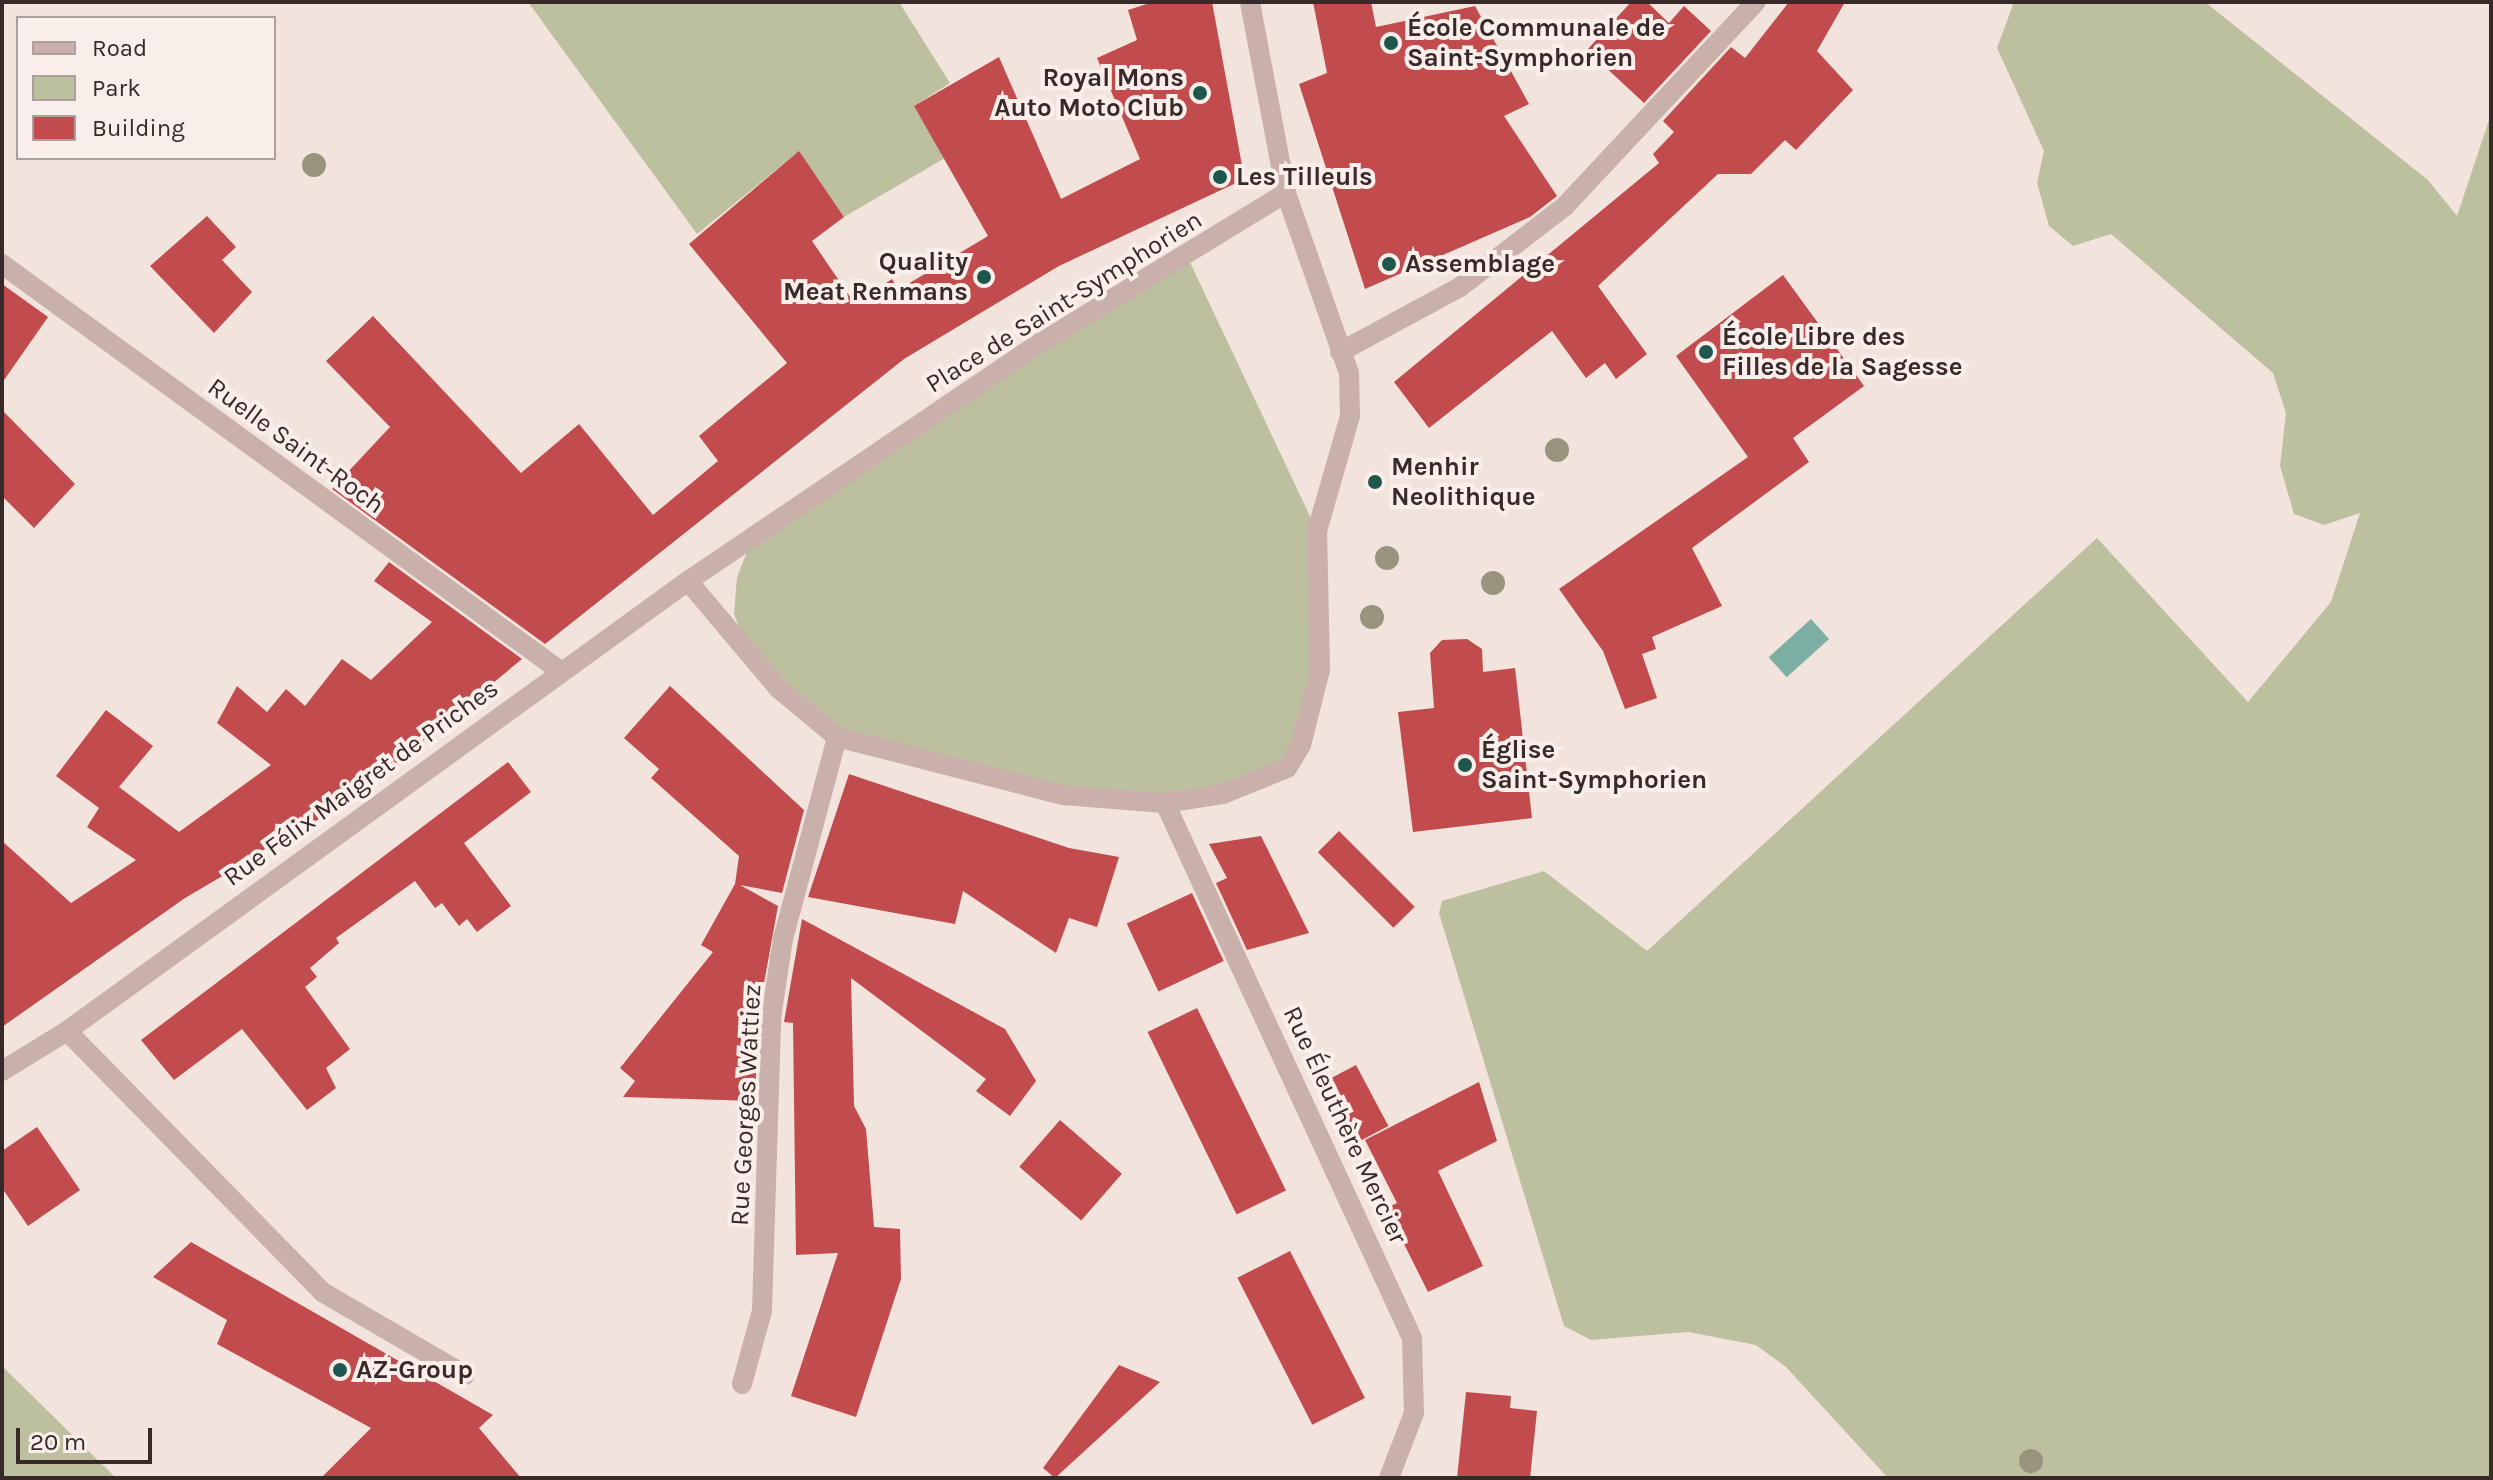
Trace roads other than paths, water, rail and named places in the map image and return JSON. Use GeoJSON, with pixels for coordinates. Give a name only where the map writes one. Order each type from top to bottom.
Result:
{"type":"FeatureCollection","features":[{"type":"Feature","properties":{"kind":"street"},"geometry":{"type":"LineString","coordinates":[[688,581],[778,688],[837,737],[1063,795],[1165,803],[1258,783],[1287,768],[1301,745],[1320,670],[1318,525],[1350,416],[1349,373],[1286,193],[1250,2]]}},
{"type":"Feature","properties":{"kind":"street"},"geometry":{"type":"LineString","coordinates":[[1340,352],[1460,287],[1565,206],[1756,2]]}},
{"type":"Feature","properties":{"kind":"street","name":"Place de Saint-Symphorien"},"geometry":{"type":"LineString","coordinates":[[688,581],[1040,343],[1286,193]]}},
{"type":"Feature","properties":{"kind":"street","name":"Ruelle Saint-Roch"},"geometry":{"type":"LineString","coordinates":[[2,264],[559,670]]}},
{"type":"Feature","properties":{"kind":"street","name":"Rue Félix Maigret de Priches"},"geometry":{"type":"LineString","coordinates":[[2,1071],[67,1031],[559,670],[688,581]]}},
{"type":"Feature","properties":{"kind":"street","name":"Rue Georges Wattiez"},"geometry":{"type":"LineString","coordinates":[[742,1384],[762,1311],[771,1018],[783,939],[837,737]]}},
{"type":"Feature","properties":{"kind":"street","name":"Rue Éleuthère Mercier"},"geometry":{"type":"LineString","coordinates":[[1165,803],[1412,1338],[1414,1413],[1389,1478]]}},
{"type":"Feature","properties":{"kind":"street"},"geometry":{"type":"LineString","coordinates":[[67,1031],[324,1293],[465,1375]]}},
{"type":"Feature","properties":{"kind":"water"},"geometry":{"type":"Polygon","coordinates":[[[1811,619],[1829,639],[1787,677],[1769,657],[1811,619]]]}},
{"type":"Feature","properties":{"kind":"place","name":"École Communale de Saint-Symphorien"},"geometry":{"type":"Point","coordinates":[1391,43]}},
{"type":"Feature","properties":{"kind":"place","name":"Royal Mons Auto Moto Club"},"geometry":{"type":"Point","coordinates":[1200,93]}},
{"type":"Feature","properties":{"kind":"place","name":"Les Tilleuls"},"geometry":{"type":"Point","coordinates":[1220,177]}},
{"type":"Feature","properties":{"kind":"place","name":"Assemblage"},"geometry":{"type":"Point","coordinates":[1389,264]}},
{"type":"Feature","properties":{"kind":"place","name":"Quality Meat Renmans"},"geometry":{"type":"Point","coordinates":[984,277]}},
{"type":"Feature","properties":{"kind":"place","name":"École Libre des Filles de la Sagesse"},"geometry":{"type":"Point","coordinates":[1706,352]}},
{"type":"Feature","properties":{"kind":"place","name":"Menhir Neolithique"},"geometry":{"type":"Point","coordinates":[1375,482]}},
{"type":"Feature","properties":{"kind":"place","name":"Église Saint-Symphorien"},"geometry":{"type":"Point","coordinates":[1465,765]}},
{"type":"Feature","properties":{"kind":"place","name":"AZ-Group"},"geometry":{"type":"Point","coordinates":[340,1370]}}]}
